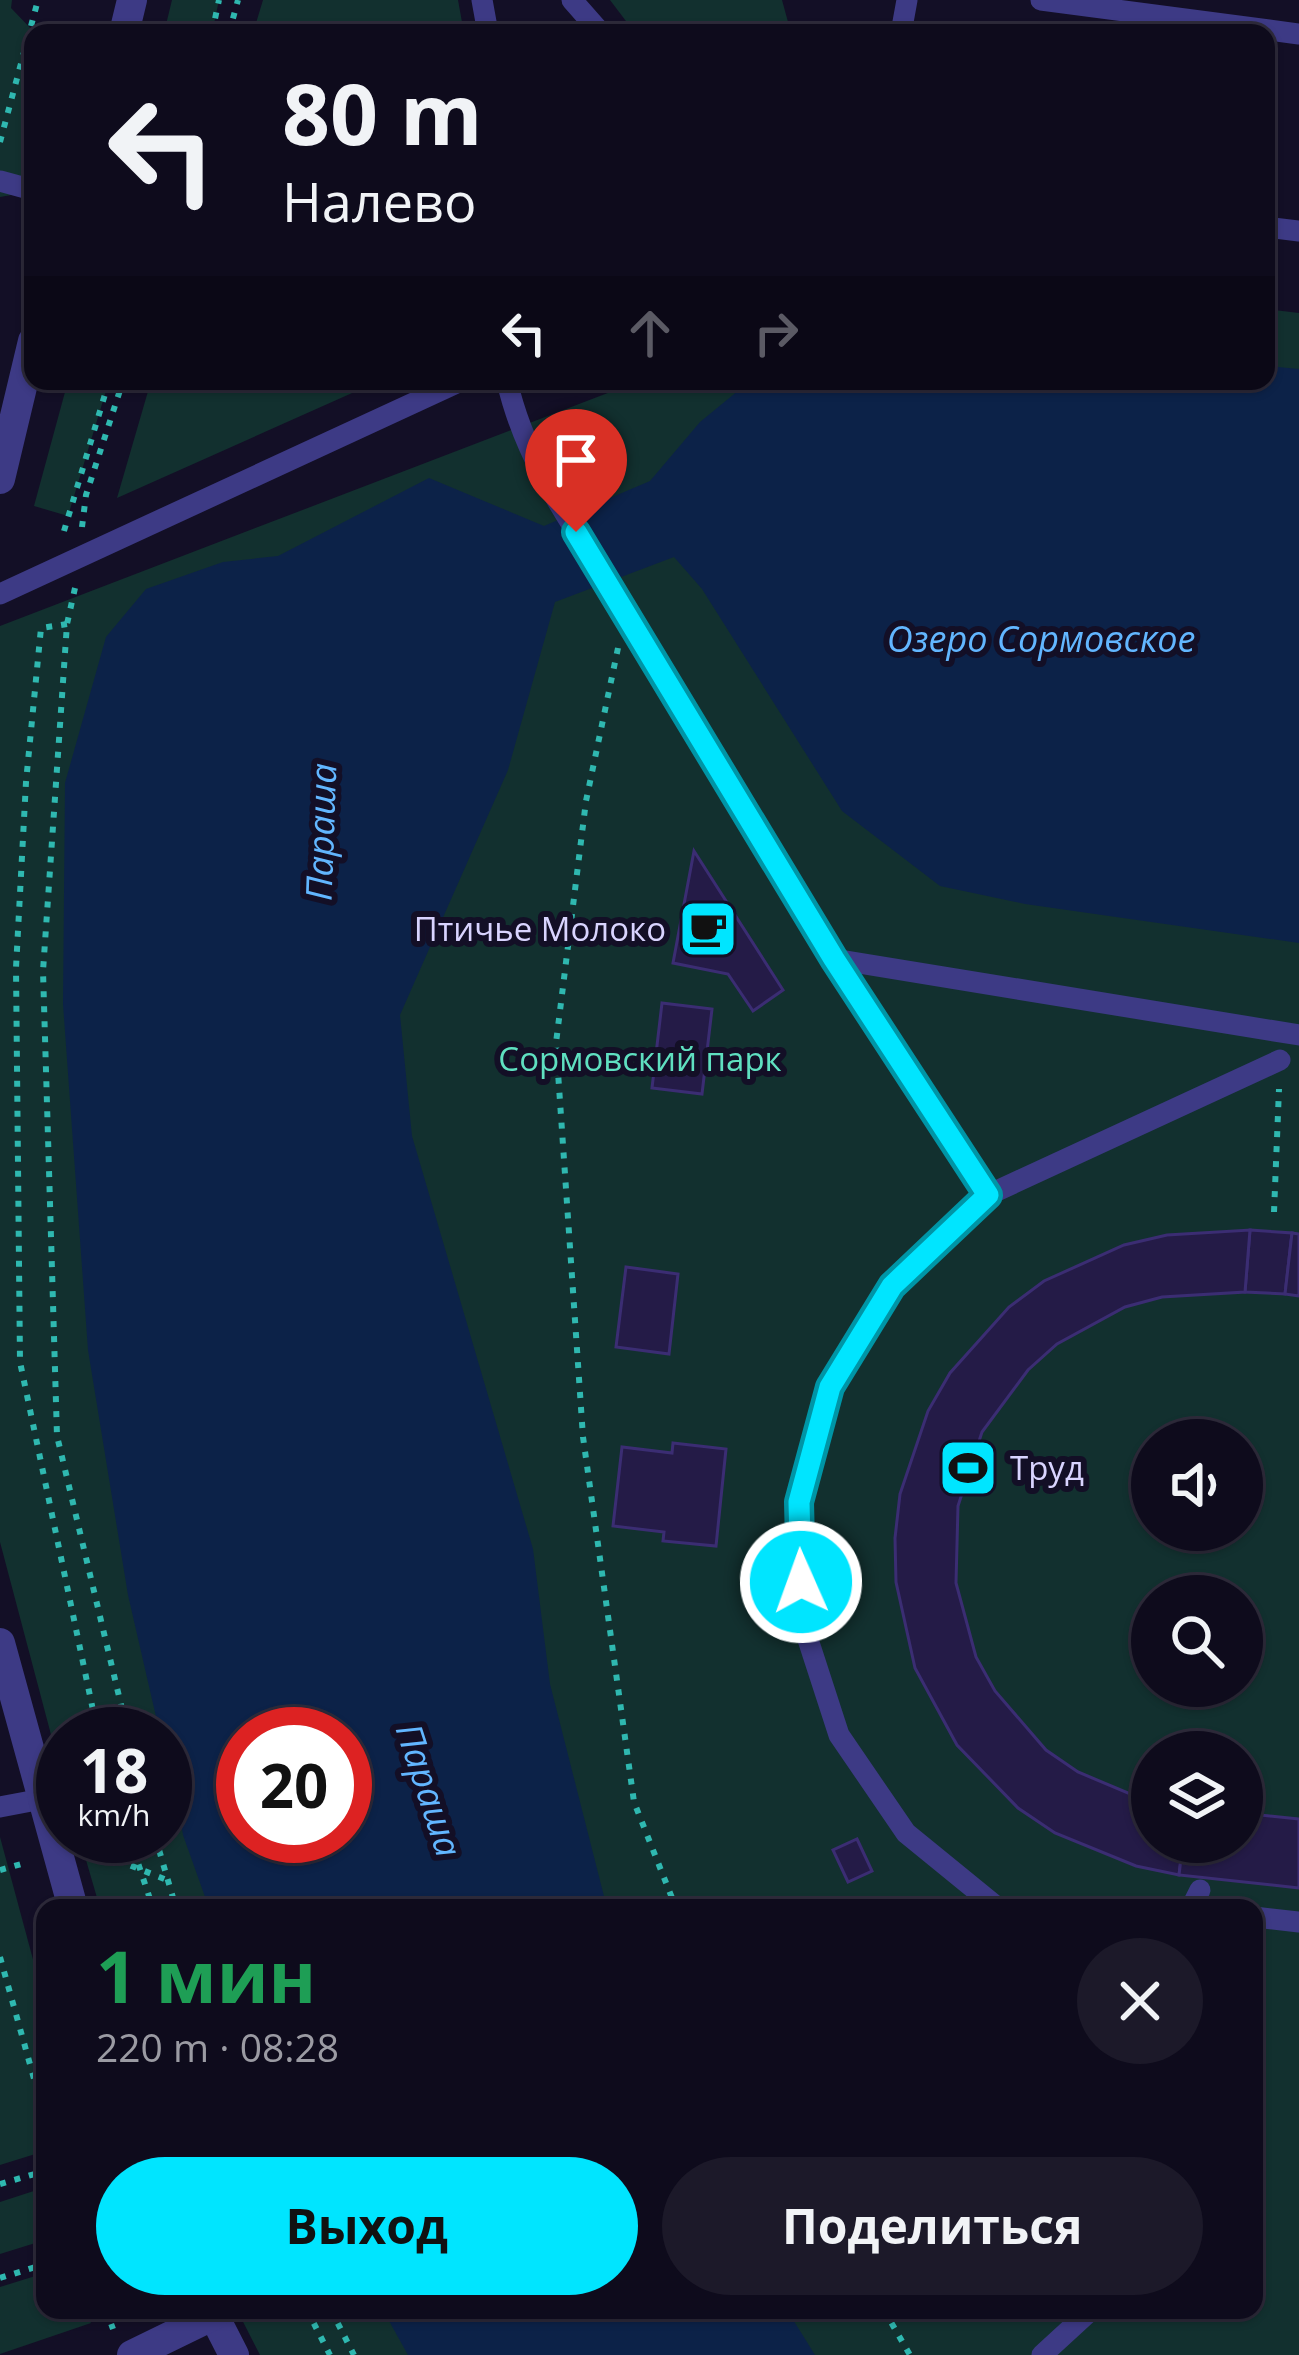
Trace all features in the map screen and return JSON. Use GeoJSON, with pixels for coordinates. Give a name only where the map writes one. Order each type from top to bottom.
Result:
{"type":"FeatureCollection","features":[{"type":"Feature","properties":{"kind":"street"},"geometry":{"type":"LineString","coordinates":[[0,479],[24,379]]}},
{"type":"Feature","properties":{"kind":"street"},"geometry":{"type":"LineString","coordinates":[[0,1643],[36,1776]]}},
{"type":"Feature","properties":{"kind":"street"},"geometry":{"type":"LineString","coordinates":[[60,1863],[70,1899]]}},
{"type":"Feature","properties":{"kind":"street"},"geometry":{"type":"LineString","coordinates":[[132,2355],[201,2319]]}},
{"type":"Feature","properties":{"kind":"street"},"geometry":{"type":"LineString","coordinates":[[216,2319],[234,2355]]}},
{"type":"Feature","properties":{"kind":"lane"},"geometry":{"type":"LineString","coordinates":[[572,0],[593,24]]}},
{"type":"Feature","properties":{"kind":"lane"},"geometry":{"type":"LineString","coordinates":[[1041,0],[1223,24]]}},
{"type":"Feature","properties":{"kind":"lane"},"geometry":{"type":"LineString","coordinates":[[0,594],[441,390]]}},
{"type":"Feature","properties":{"kind":"lane"},"geometry":{"type":"LineString","coordinates":[[509,390],[519,433],[550,494],[626,609],[834,959],[988,1195]]}},
{"type":"Feature","properties":{"kind":"lane"},"geometry":{"type":"LineString","coordinates":[[834,959],[1299,1035]]}},
{"type":"Feature","properties":{"kind":"lane"},"geometry":{"type":"LineString","coordinates":[[987,1899],[906,1833],[839,1735],[802,1621],[799,1502],[830,1387],[892,1286],[988,1195],[1280,1060]]}},
{"type":"Feature","properties":{"kind":"lane"},"geometry":{"type":"LineString","coordinates":[[0,1807],[36,1799]]}},
{"type":"Feature","properties":{"kind":"lane"},"geometry":{"type":"LineString","coordinates":[[1263,1918],[1299,1922]]}},
{"type":"Feature","properties":{"kind":"lane"},"geometry":{"type":"LineString","coordinates":[[1042,2355],[1080,2319]]}},
{"type":"Feature","properties":{"kind":"path"},"geometry":{"type":"LineString","coordinates":[[0,142],[24,52]]}},
{"type":"Feature","properties":{"kind":"path"},"geometry":{"type":"LineString","coordinates":[[92,1707],[20,1362],[16,968],[26,782],[41,628],[106,390]]}},
{"type":"Feature","properties":{"kind":"path"},"geometry":{"type":"LineString","coordinates":[[120,390],[86,495],[67,624],[44,971],[57,1436],[122,1707]]}},
{"type":"Feature","properties":{"kind":"path"},"geometry":{"type":"LineString","coordinates":[[626,609],[586,801],[556,1043],[583,1437],[634,1802],[672,1899]]}},
{"type":"Feature","properties":{"kind":"path"},"geometry":{"type":"LineString","coordinates":[[41,628],[67,624]]}},
{"type":"Feature","properties":{"kind":"path"},"geometry":{"type":"LineString","coordinates":[[1274,1212],[1280,1060]]}},
{"type":"Feature","properties":{"kind":"path"},"geometry":{"type":"LineString","coordinates":[[138,1863],[150,1899]]}},
{"type":"Feature","properties":{"kind":"path"},"geometry":{"type":"LineString","coordinates":[[162,1863],[173,1899]]}},
{"type":"Feature","properties":{"kind":"path"},"geometry":{"type":"LineString","coordinates":[[0,1957],[36,2086]]}},
{"type":"Feature","properties":{"kind":"path"},"geometry":{"type":"LineString","coordinates":[[0,2184],[36,2174]]}},
{"type":"Feature","properties":{"kind":"path"},"geometry":{"type":"LineString","coordinates":[[0,2278],[36,2267]]}},
{"type":"Feature","properties":{"kind":"path"},"geometry":{"type":"LineString","coordinates":[[312,2319],[330,2355]]}},
{"type":"Feature","properties":{"kind":"path"},"geometry":{"type":"LineString","coordinates":[[336,2319],[354,2355]]}},
{"type":"Feature","properties":{"kind":"path"},"geometry":{"type":"LineString","coordinates":[[889,2319],[910,2355]]}},
{"type":"Feature","properties":{"kind":"green space"},"geometry":{"type":"Polygon","coordinates":[[[0,0],[12,0],[11,8],[26,24],[24,176],[17,194],[0,197],[0,0]]]}},
{"type":"Feature","properties":{"kind":"green space"},"geometry":{"type":"Polygon","coordinates":[[[172,0],[219,0],[214,24],[166,24],[172,0]]]}},
{"type":"Feature","properties":{"kind":"green space"},"geometry":{"type":"Polygon","coordinates":[[[263,0],[458,0],[462,24],[256,24],[263,0]]]}},
{"type":"Feature","properties":{"kind":"green space"},"geometry":{"type":"Polygon","coordinates":[[[610,0],[782,0],[789,24],[628,24],[610,0]]]}},
{"type":"Feature","properties":{"kind":"green space","name":"Сормовский парк"},"geometry":{"type":"Polygon","coordinates":[[[1275,310],[1299,313],[1299,2355],[260,2355],[242,2319],[1263,2319],[1263,1899],[97,1899],[87,1863],[192,1863],[192,1707],[44,1707],[0,1542],[0,626],[616,390],[1275,390],[1275,310]]]}},
{"type":"Feature","properties":{"kind":"green space"},"geometry":{"type":"Polygon","coordinates":[[[66,390],[106,390],[68,516],[34,506],[66,390]]]}},
{"type":"Feature","properties":{"kind":"green space"},"geometry":{"type":"Polygon","coordinates":[[[148,390],[359,390],[117,498],[148,390]]]}},
{"type":"Feature","properties":{"kind":"green space"},"geometry":{"type":"Polygon","coordinates":[[[0,1837],[36,1971],[36,2154],[0,2165],[0,1837]]]}},
{"type":"Feature","properties":{"kind":"green space"},"geometry":{"type":"Polygon","coordinates":[[[36,2190],[36,2243],[0,2254],[0,2202],[36,2190]]]}},
{"type":"Feature","properties":{"kind":"green space"},"geometry":{"type":"Polygon","coordinates":[[[36,2276],[36,2319],[89,2319],[91,2323],[0,2354],[0,2287],[36,2276]]]}},
{"type":"Feature","properties":{"kind":"water","name":"Озеро Сормовское"},"geometry":{"type":"Polygon","coordinates":[[[1275,367],[1299,369],[1299,943],[1025,904],[940,886],[842,811],[702,589],[674,557],[555,602],[508,770],[400,1015],[412,1136],[533,1549],[550,1684],[605,1899],[206,1899],[192,1860],[192,1707],[154,1707],[128,1595],[88,1350],[63,1004],[65,783],[106,637],[146,589],[223,562],[278,556],[429,478],[544,526],[650,481],[700,422],[739,390],[1275,390],[1275,367]]]}},
{"type":"Feature","properties":{"kind":"water"},"geometry":{"type":"Polygon","coordinates":[[[388,2319],[793,2319],[815,2355],[408,2355],[388,2319]]]}},
{"type":"Feature","properties":{"kind":"building"},"geometry":{"type":"Polygon","coordinates":[[[694,851],[783,990],[753,1011],[728,974],[673,963],[694,851]]]}},
{"type":"Feature","properties":{"kind":"building"},"geometry":{"type":"Polygon","coordinates":[[[662,1003],[712,1009],[702,1094],[652,1088],[662,1003]]]}},
{"type":"Feature","properties":{"kind":"building"},"geometry":{"type":"Polygon","coordinates":[[[1250,1230],[1292,1233],[1285,1294],[1245,1292],[1250,1230]]]}},
{"type":"Feature","properties":{"kind":"building"},"geometry":{"type":"Polygon","coordinates":[[[1250,1230],[1245,1292],[1162,1297],[1125,1307],[1057,1344],[1028,1370],[982,1432],[958,1506],[956,1583],[976,1657],[995,1691],[1046,1750],[1078,1772],[1131,1794],[1131,1863],[1180,1863],[1179,1875],[1136,1866],[1055,1833],[1018,1808],[957,1745],[915,1668],[896,1582],[895,1538],[900,1494],[928,1411],[950,1373],[1009,1307],[1044,1281],[1124,1245],[1167,1235],[1250,1230]]]}},
{"type":"Feature","properties":{"kind":"building"},"geometry":{"type":"Polygon","coordinates":[[[1292,1233],[1299,1234],[1299,1296],[1285,1294],[1292,1233]]]}},
{"type":"Feature","properties":{"kind":"building"},"geometry":{"type":"Polygon","coordinates":[[[626,1267],[678,1274],[669,1354],[616,1347],[626,1267]]]}},
{"type":"Feature","properties":{"kind":"building"},"geometry":{"type":"Polygon","coordinates":[[[673,1443],[726,1449],[716,1546],[663,1541],[664,1532],[613,1526],[622,1447],[672,1453],[673,1443]]]}},
{"type":"Feature","properties":{"kind":"building"},"geometry":{"type":"Polygon","coordinates":[[[1263,1815],[1299,1819],[1299,1888],[1179,1875],[1180,1863],[1263,1863],[1263,1815]]]}},
{"type":"Feature","properties":{"kind":"building"},"geometry":{"type":"Polygon","coordinates":[[[857,1839],[872,1871],[848,1882],[833,1850],[857,1839]]]}},
{"type":"Feature","properties":{"kind":"place","name":"Птичье Молоко"},"geometry":{"type":"Point","coordinates":[708,929]}},
{"type":"Feature","properties":{"kind":"place","name":"Труд"},"geometry":{"type":"Point","coordinates":[968,1468]}},
{"type":"Feature","properties":{"kind":"route"},"geometry":{"type":"LineString","coordinates":[[576,532],[834,959],[988,1195],[892,1286],[830,1387],[799,1502],[801,1582]]}},
{"type":"Feature","properties":{"kind":"water label","name":"Параша"},"geometry":{"type":"Point","coordinates":[321,832]}},
{"type":"Feature","properties":{"kind":"water label","name":"Параша"},"geometry":{"type":"Point","coordinates":[429,1790]}}]}
